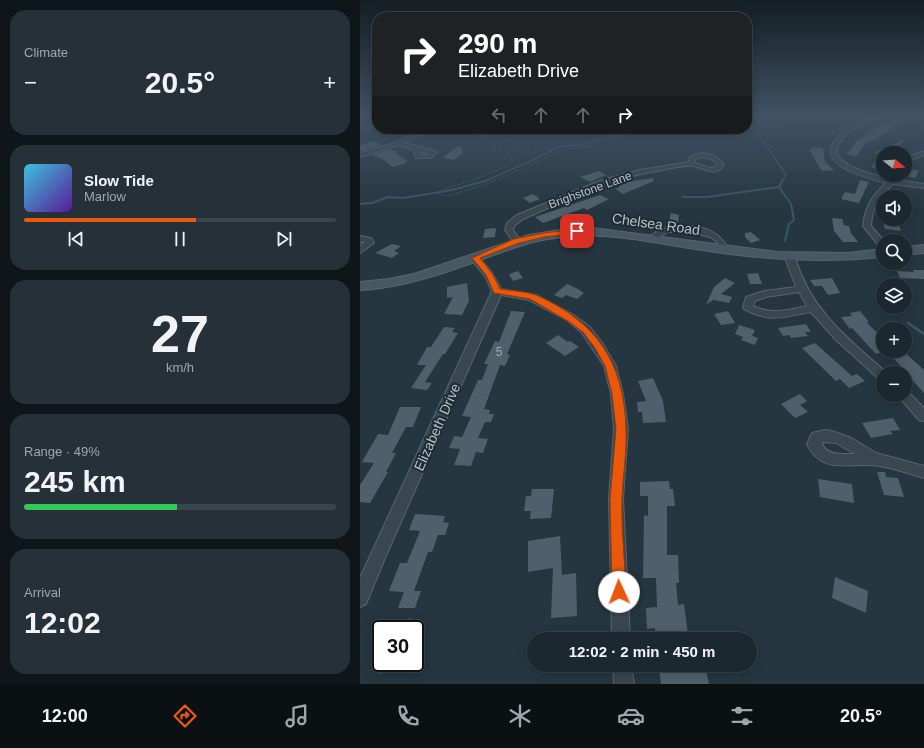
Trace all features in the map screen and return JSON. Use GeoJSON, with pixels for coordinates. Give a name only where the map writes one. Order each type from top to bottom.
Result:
{"type":"FeatureCollection","features":[{"type":"Feature","properties":{"kind":"street"},"geometry":{"type":"LineString","coordinates":[[360,155],[383,148]]}},
{"type":"Feature","properties":{"kind":"street"},"geometry":{"type":"LineString","coordinates":[[833,148],[832,151],[837,161],[848,169],[876,177]]}},
{"type":"Feature","properties":{"kind":"street"},"geometry":{"type":"LineString","coordinates":[[912,157],[924,153]]}},
{"type":"Feature","properties":{"kind":"street","name":"Brighstone Lane"},"geometry":{"type":"LineString","coordinates":[[517,241],[509,230],[510,225],[520,216],[618,177],[661,168],[692,164]]}},
{"type":"Feature","properties":{"kind":"street"},"geometry":{"type":"LineString","coordinates":[[876,237],[867,226],[868,213],[872,200],[891,182],[924,186]]}},
{"type":"Feature","properties":{"kind":"street","name":"Chelsea Road"},"geometry":{"type":"LineString","coordinates":[[360,286],[402,280],[475,258],[517,241],[544,235],[577,231],[603,232],[654,238],[790,258],[830,258],[876,254]]}},
{"type":"Feature","properties":{"kind":"street"},"geometry":{"type":"LineString","coordinates":[[360,239],[368,240],[370,243],[360,250]]}},
{"type":"Feature","properties":{"kind":"street"},"geometry":{"type":"LineString","coordinates":[[912,250],[924,249]]}},
{"type":"Feature","properties":{"kind":"street"},"geometry":{"type":"LineString","coordinates":[[475,258],[489,275],[497,291],[532,297],[571,318],[586,330],[599,347],[610,366],[617,394],[621,429],[616,499],[621,632]]}},
{"type":"Feature","properties":{"kind":"street"},"geometry":{"type":"LineString","coordinates":[[790,258],[796,280],[814,308],[835,333],[876,370]]}},
{"type":"Feature","properties":{"kind":"street"},"geometry":{"type":"LineString","coordinates":[[801,289],[764,294],[750,299],[748,307],[760,314],[778,314],[814,308]]}},
{"type":"Feature","properties":{"kind":"street","name":"Elizabeth Drive"},"geometry":{"type":"LineString","coordinates":[[360,598],[378,554],[418,469],[497,291]]}},
{"type":"Feature","properties":{"kind":"street"},"geometry":{"type":"LineString","coordinates":[[911,402],[924,416]]}},
{"type":"Feature","properties":{"kind":"street"},"geometry":{"type":"LineString","coordinates":[[874,459],[924,472]]}},
{"type":"Feature","properties":{"kind":"street"},"geometry":{"type":"LineString","coordinates":[[623,672],[624,684]]}},
{"type":"Feature","properties":{"kind":"path"},"geometry":{"type":"LineString","coordinates":[[494,148],[492,152],[500,148]]}},
{"type":"Feature","properties":{"kind":"path"},"geometry":{"type":"LineString","coordinates":[[512,148],[510,152],[501,160],[523,148]]}},
{"type":"Feature","properties":{"kind":"path"},"geometry":{"type":"LineString","coordinates":[[528,148],[521,156],[494,171],[438,192],[440,195],[453,194],[481,186],[523,169],[555,153],[578,148]]}},
{"type":"Feature","properties":{"kind":"building"},"geometry":{"type":"Polygon","coordinates":[[[360,148],[372,148],[362,151],[360,148]]]}},
{"type":"Feature","properties":{"kind":"building"},"geometry":{"type":"Polygon","coordinates":[[[455,148],[462,148],[463,153],[454,160],[442,158],[455,148]]]}},
{"type":"Feature","properties":{"kind":"building"},"geometry":{"type":"Polygon","coordinates":[[[812,148],[823,148],[825,162],[834,170],[821,170],[809,149],[812,150],[812,148]]]}},
{"type":"Feature","properties":{"kind":"building"},"geometry":{"type":"Polygon","coordinates":[[[851,148],[862,148],[856,156],[847,154],[851,148]]]}},
{"type":"Feature","properties":{"kind":"building"},"geometry":{"type":"Polygon","coordinates":[[[391,149],[398,152],[395,153],[408,161],[393,167],[382,159],[372,155],[391,149]]]}},
{"type":"Feature","properties":{"kind":"building"},"geometry":{"type":"Polygon","coordinates":[[[876,160],[876,168],[871,167],[876,160]]]}},
{"type":"Feature","properties":{"kind":"building"},"geometry":{"type":"Polygon","coordinates":[[[912,169],[919,171],[915,178],[912,177],[912,169]]]}},
{"type":"Feature","properties":{"kind":"building"},"geometry":{"type":"Polygon","coordinates":[[[599,171],[606,175],[590,182],[580,177],[599,171]]]}},
{"type":"Feature","properties":{"kind":"building"},"geometry":{"type":"Polygon","coordinates":[[[653,178],[654,181],[623,194],[615,189],[620,187],[617,185],[626,182],[653,178]]]}},
{"type":"Feature","properties":{"kind":"building"},"geometry":{"type":"Polygon","coordinates":[[[860,180],[869,182],[859,203],[841,199],[845,192],[855,194],[860,180]]]}},
{"type":"Feature","properties":{"kind":"building"},"geometry":{"type":"Polygon","coordinates":[[[533,194],[540,199],[530,203],[523,198],[533,194]]]}},
{"type":"Feature","properties":{"kind":"building"},"geometry":{"type":"Polygon","coordinates":[[[600,195],[609,199],[587,210],[584,208],[543,223],[535,217],[600,195]]]}},
{"type":"Feature","properties":{"kind":"building"},"geometry":{"type":"Polygon","coordinates":[[[671,213],[679,215],[678,223],[669,222],[671,213]]]}},
{"type":"Feature","properties":{"kind":"building"},"geometry":{"type":"Polygon","coordinates":[[[832,218],[842,219],[844,225],[849,226],[851,233],[858,242],[843,242],[834,231],[832,218]]]}},
{"type":"Feature","properties":{"kind":"building"},"geometry":{"type":"Polygon","coordinates":[[[884,226],[899,226],[901,231],[885,229],[884,226]]]}},
{"type":"Feature","properties":{"kind":"building"},"geometry":{"type":"Polygon","coordinates":[[[496,228],[495,237],[483,238],[485,229],[496,228]]]}},
{"type":"Feature","properties":{"kind":"building"},"geometry":{"type":"Polygon","coordinates":[[[751,232],[760,240],[751,243],[745,237],[745,233],[751,232]]]}},
{"type":"Feature","properties":{"kind":"building"},"geometry":{"type":"Polygon","coordinates":[[[392,244],[401,246],[394,251],[399,253],[392,258],[375,253],[392,244]]]}},
{"type":"Feature","properties":{"kind":"building"},"geometry":{"type":"Polygon","coordinates":[[[913,270],[924,270],[924,279],[900,278],[897,271],[914,272],[913,270]]]}},
{"type":"Feature","properties":{"kind":"building"},"geometry":{"type":"Polygon","coordinates":[[[518,271],[523,278],[513,281],[509,274],[518,271]]]}},
{"type":"Feature","properties":{"kind":"building"},"geometry":{"type":"Polygon","coordinates":[[[758,273],[762,284],[750,284],[747,274],[758,273]]]}},
{"type":"Feature","properties":{"kind":"building"},"geometry":{"type":"Polygon","coordinates":[[[725,278],[735,283],[721,294],[732,297],[729,303],[713,300],[706,305],[714,287],[725,278]]]}},
{"type":"Feature","properties":{"kind":"building"},"geometry":{"type":"Polygon","coordinates":[[[832,278],[840,293],[828,295],[822,286],[814,286],[810,280],[832,278]]]}},
{"type":"Feature","properties":{"kind":"building"},"geometry":{"type":"Polygon","coordinates":[[[467,283],[469,301],[462,315],[444,314],[453,297],[447,298],[447,287],[467,283]]]}},
{"type":"Feature","properties":{"kind":"building"},"geometry":{"type":"Polygon","coordinates":[[[567,284],[584,293],[577,299],[566,295],[562,298],[554,295],[567,284]]]}},
{"type":"Feature","properties":{"kind":"building"},"geometry":{"type":"Polygon","coordinates":[[[511,311],[525,312],[507,354],[510,355],[505,366],[500,365],[484,409],[490,410],[489,414],[494,414],[491,422],[485,422],[478,438],[488,439],[483,453],[476,452],[471,466],[454,465],[460,449],[449,448],[454,436],[462,437],[471,417],[462,416],[478,380],[482,380],[488,364],[484,364],[495,341],[499,342],[511,311]]]}},
{"type":"Feature","properties":{"kind":"building"},"geometry":{"type":"Polygon","coordinates":[[[728,311],[735,323],[721,325],[714,314],[728,311]]]}},
{"type":"Feature","properties":{"kind":"building"},"geometry":{"type":"Polygon","coordinates":[[[860,311],[869,322],[867,323],[876,331],[876,354],[852,328],[850,329],[841,317],[852,316],[850,313],[860,311]]]}},
{"type":"Feature","properties":{"kind":"building"},"geometry":{"type":"Polygon","coordinates":[[[806,324],[811,332],[805,332],[808,336],[791,338],[789,335],[783,336],[778,328],[806,324]]]}},
{"type":"Feature","properties":{"kind":"building"},"geometry":{"type":"Polygon","coordinates":[[[739,325],[755,330],[752,336],[758,338],[755,345],[741,340],[743,337],[735,334],[739,325]]]}},
{"type":"Feature","properties":{"kind":"building"},"geometry":{"type":"Polygon","coordinates":[[[444,327],[455,328],[452,332],[458,333],[425,382],[432,383],[427,390],[411,388],[426,365],[417,365],[427,347],[431,347],[444,327]]]}},
{"type":"Feature","properties":{"kind":"building"},"geometry":{"type":"Polygon","coordinates":[[[558,335],[579,347],[565,356],[546,343],[558,335]]]}},
{"type":"Feature","properties":{"kind":"building"},"geometry":{"type":"Polygon","coordinates":[[[815,343],[852,376],[857,374],[865,381],[849,388],[840,379],[836,381],[802,348],[815,343]]]}},
{"type":"Feature","properties":{"kind":"building"},"geometry":{"type":"Polygon","coordinates":[[[893,358],[911,358],[924,370],[924,393],[912,380],[912,366],[901,366],[893,358]]]}},
{"type":"Feature","properties":{"kind":"building"},"geometry":{"type":"Polygon","coordinates":[[[653,378],[663,401],[666,422],[643,423],[642,412],[638,412],[637,402],[646,401],[638,381],[653,378]]]}},
{"type":"Feature","properties":{"kind":"building"},"geometry":{"type":"Polygon","coordinates":[[[800,394],[807,401],[800,405],[808,412],[795,418],[781,404],[800,394]]]}},
{"type":"Feature","properties":{"kind":"building"},"geometry":{"type":"Polygon","coordinates":[[[400,407],[421,407],[413,427],[406,427],[392,453],[396,453],[386,472],[388,472],[370,503],[360,502],[360,485],[374,463],[362,462],[378,434],[388,435],[400,407]]]}},
{"type":"Feature","properties":{"kind":"building"},"geometry":{"type":"Polygon","coordinates":[[[893,418],[900,430],[890,431],[893,434],[871,438],[862,423],[893,418]]]}},
{"type":"Feature","properties":{"kind":"building"},"geometry":{"type":"Polygon","coordinates":[[[877,472],[885,472],[886,477],[898,478],[904,497],[884,495],[877,472]]]}},
{"type":"Feature","properties":{"kind":"building"},"geometry":{"type":"Polygon","coordinates":[[[818,479],[852,484],[854,503],[820,497],[818,479]]]}},
{"type":"Feature","properties":{"kind":"building"},"geometry":{"type":"Polygon","coordinates":[[[669,481],[670,489],[673,489],[675,506],[667,506],[667,555],[678,555],[679,583],[676,583],[678,605],[684,604],[688,632],[655,632],[655,628],[647,629],[646,608],[657,607],[656,578],[643,578],[644,515],[648,516],[648,496],[640,496],[640,482],[669,481]]]}},
{"type":"Feature","properties":{"kind":"building"},"geometry":{"type":"Polygon","coordinates":[[[532,489],[554,489],[551,518],[530,519],[531,511],[524,511],[526,496],[531,496],[532,489]]]}},
{"type":"Feature","properties":{"kind":"building"},"geometry":{"type":"Polygon","coordinates":[[[415,514],[445,516],[443,522],[449,523],[445,535],[438,535],[432,552],[428,552],[414,591],[421,591],[415,608],[398,608],[404,592],[389,591],[400,563],[407,563],[420,531],[409,530],[415,514]]]}},
{"type":"Feature","properties":{"kind":"building"},"geometry":{"type":"Polygon","coordinates":[[[560,536],[562,575],[576,573],[577,616],[551,618],[553,568],[528,572],[528,541],[560,536]]]}},
{"type":"Feature","properties":{"kind":"building"},"geometry":{"type":"Polygon","coordinates":[[[835,577],[868,591],[866,613],[832,598],[835,577]]]}},
{"type":"Feature","properties":{"kind":"building"},"geometry":{"type":"Polygon","coordinates":[[[412,618],[412,620],[402,620],[412,618]]]}},
{"type":"Feature","properties":{"kind":"building"},"geometry":{"type":"Polygon","coordinates":[[[659,672],[706,672],[709,684],[661,684],[659,672]]]}},
{"type":"Feature","properties":{"kind":"waterway"},"geometry":{"type":"LineString","coordinates":[[483,182],[533,160],[555,148]]}},
{"type":"Feature","properties":{"kind":"waterway"},"geometry":{"type":"LineString","coordinates":[[768,148],[786,175],[782,182]]}},
{"type":"Feature","properties":{"kind":"waterway"},"geometry":{"type":"LineString","coordinates":[[360,204],[372,203],[388,197],[403,198],[452,190],[485,181]]}},
{"type":"Feature","properties":{"kind":"waterway"},"geometry":{"type":"LineString","coordinates":[[779,187],[782,181]]}},
{"type":"Feature","properties":{"kind":"waterway"},"geometry":{"type":"LineString","coordinates":[[683,197],[707,197],[779,187]]}},
{"type":"Feature","properties":{"kind":"waterway"},"geometry":{"type":"LineString","coordinates":[[779,187],[791,204],[794,220],[789,224],[785,241]]}},
{"type":"Feature","properties":{"kind":"waterway"},"geometry":{"type":"LineString","coordinates":[[912,326],[924,334]]}},
{"type":"Feature","properties":{"kind":"route"},"geometry":{"type":"LineString","coordinates":[[577,231],[544,235],[517,241],[475,258],[489,275],[497,291],[532,297],[571,318],[586,330],[599,347],[610,366],[617,394],[621,429],[616,499],[619,592]]}}]}
